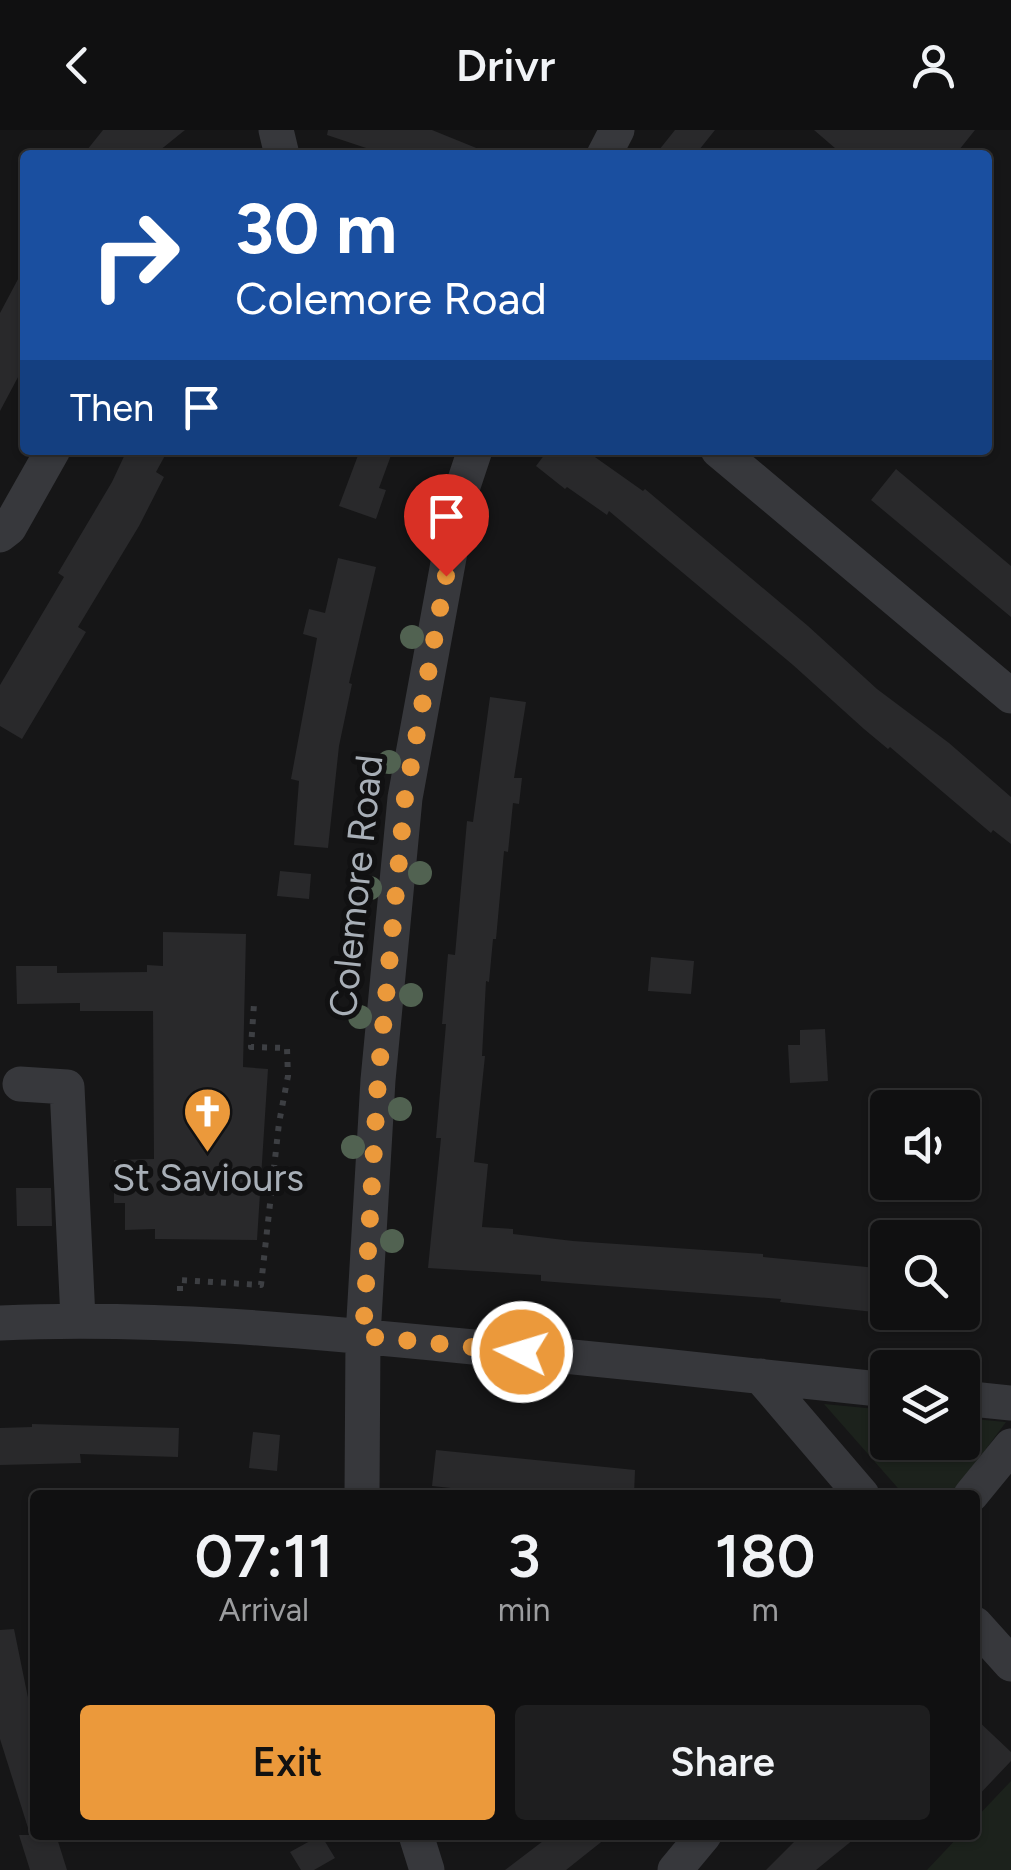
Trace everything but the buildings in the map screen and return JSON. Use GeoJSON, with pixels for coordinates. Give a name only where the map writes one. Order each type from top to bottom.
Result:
{"type":"FeatureCollection","features":[{"type":"Feature","properties":{"kind":"street"},"geometry":{"type":"LineString","coordinates":[[3,541],[51,455]]}},
{"type":"Feature","properties":{"kind":"street","name":"Colemore Road"},"geometry":{"type":"LineString","coordinates":[[362,1490],[363,1336],[378,1080],[405,798],[461,492],[473,455]]}},
{"type":"Feature","properties":{"kind":"street"},"geometry":{"type":"LineString","coordinates":[[724,455],[1011,696]]}},
{"type":"Feature","properties":{"kind":"street"},"geometry":{"type":"LineString","coordinates":[[20,1084],[67,1087],[78,1319]]}},
{"type":"Feature","properties":{"kind":"street"},"geometry":{"type":"LineString","coordinates":[[0,1322],[178,1322],[363,1336],[870,1388]]}},
{"type":"Feature","properties":{"kind":"street"},"geometry":{"type":"LineString","coordinates":[[760,1376],[858,1490]]}},
{"type":"Feature","properties":{"kind":"street"},"geometry":{"type":"LineString","coordinates":[[980,1400],[1011,1403]]}},
{"type":"Feature","properties":{"kind":"street"},"geometry":{"type":"LineString","coordinates":[[975,1490],[1011,1446]]}},
{"type":"Feature","properties":{"kind":"street"},"geometry":{"type":"LineString","coordinates":[[980,1630],[1011,1664]]}},
{"type":"Feature","properties":{"kind":"street"},"geometry":{"type":"LineString","coordinates":[[418,1840],[427,1870]]}},
{"type":"Feature","properties":{"kind":"street"},"geometry":{"type":"LineString","coordinates":[[675,1870],[700,1840]]}},
{"type":"Feature","properties":{"kind":"path"},"geometry":{"type":"LineString","coordinates":[[178,1322],[180,1280],[262,1285],[279,1123],[288,1076],[286,1048],[251,1047],[254,1004]]}},
{"type":"Feature","properties":{"kind":"shaded area"},"geometry":{"type":"Polygon","coordinates":[[[824,1404],[870,1408],[870,1456],[824,1404]]]}},
{"type":"Feature","properties":{"kind":"shaded area"},"geometry":{"type":"Polygon","coordinates":[[[980,1420],[1006,1422],[980,1457],[980,1420]]]}},
{"type":"Feature","properties":{"kind":"shaded area"},"geometry":{"type":"Polygon","coordinates":[[[873,1460],[978,1460],[956,1490],[900,1490],[873,1460]]]}},
{"type":"Feature","properties":{"kind":"shaded area"},"geometry":{"type":"Polygon","coordinates":[[[1011,1781],[1011,1870],[927,1870],[955,1840],[980,1840],[980,1814],[1011,1781]]]}},
{"type":"Feature","properties":{"kind":"place","name":"St Saviours"},"geometry":{"type":"Point","coordinates":[208,1154]}},
{"type":"Feature","properties":{"kind":"route"},"geometry":{"type":"LineString","coordinates":[[446,576],[405,798],[378,1080],[363,1336],[522,1352]]}}]}
